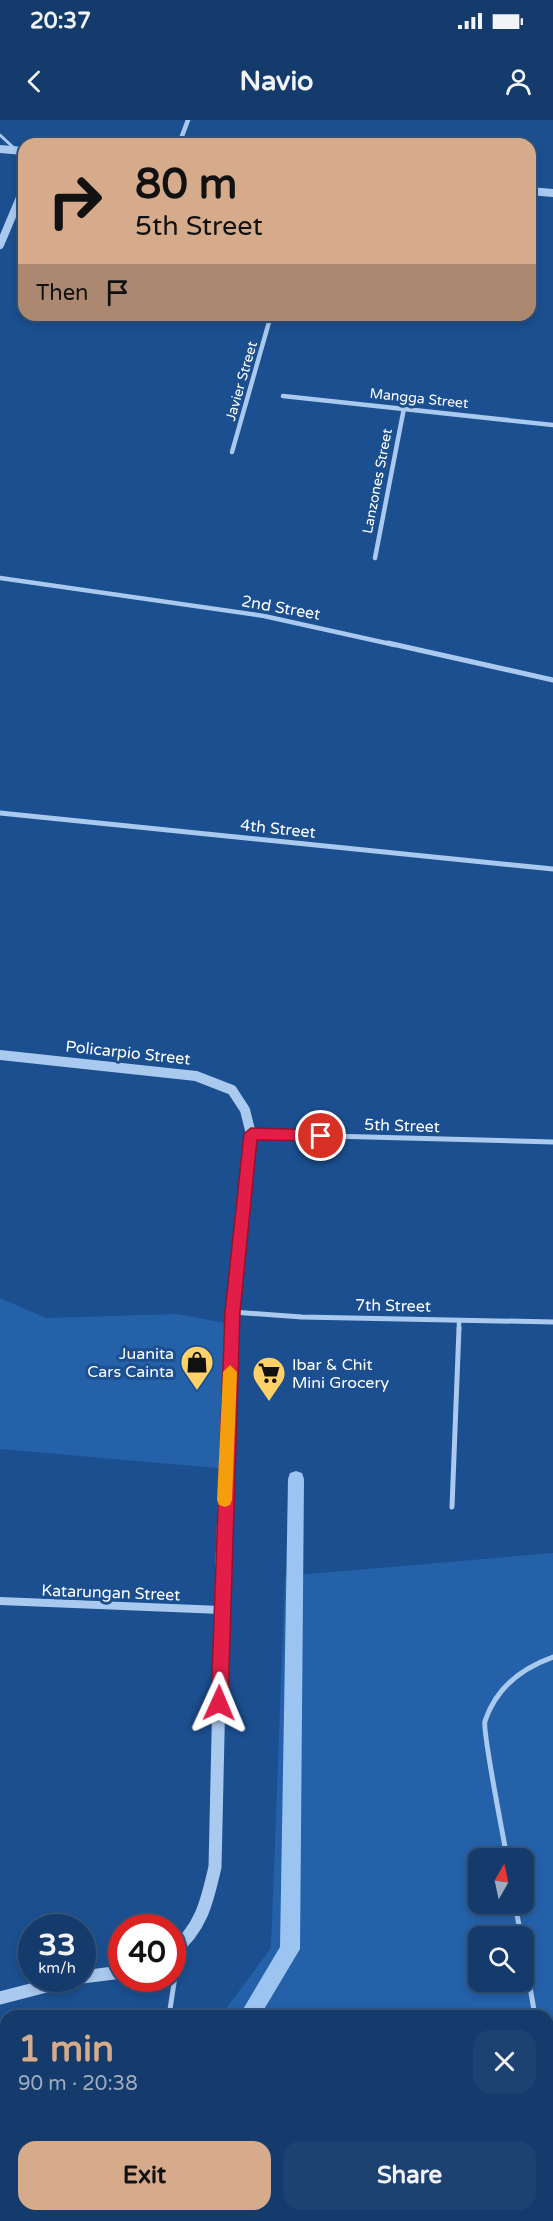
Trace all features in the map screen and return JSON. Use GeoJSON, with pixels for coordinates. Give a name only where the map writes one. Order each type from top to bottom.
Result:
{"type":"FeatureCollection","features":[{"type":"Feature","properties":{"kind":"street"},"geometry":{"type":"LineString","coordinates":[[182,138],[188,120]]}},
{"type":"Feature","properties":{"kind":"street"},"geometry":{"type":"LineString","coordinates":[[0,149],[18,151]]}},
{"type":"Feature","properties":{"kind":"street"},"geometry":{"type":"LineString","coordinates":[[536,192],[553,193]]}},
{"type":"Feature","properties":{"kind":"street"},"geometry":{"type":"LineString","coordinates":[[0,245],[18,202]]}},
{"type":"Feature","properties":{"kind":"street","name":"Javier Street"},"geometry":{"type":"LineString","coordinates":[[232,452],[269,321]]}},
{"type":"Feature","properties":{"kind":"street","name":"Mangga Street"},"geometry":{"type":"LineString","coordinates":[[283,396],[553,425]]}},
{"type":"Feature","properties":{"kind":"street","name":"Lanzones Street"},"geometry":{"type":"LineString","coordinates":[[375,558],[404,408]]}},
{"type":"Feature","properties":{"kind":"street","name":"2nd Street"},"geometry":{"type":"LineString","coordinates":[[0,578],[264,616],[553,680]]}},
{"type":"Feature","properties":{"kind":"street","name":"4th Street"},"geometry":{"type":"LineString","coordinates":[[0,813],[553,869]]}},
{"type":"Feature","properties":{"kind":"street","name":"Policarpio Street"},"geometry":{"type":"LineString","coordinates":[[0,1055],[196,1076],[232,1090],[245,1110],[251,1134],[232,1312],[216,1867],[203,1917],[193,1936],[186,1941]]}},
{"type":"Feature","properties":{"kind":"street","name":"5th Street"},"geometry":{"type":"LineString","coordinates":[[251,1134],[553,1142]]}},
{"type":"Feature","properties":{"kind":"street","name":"7th Street"},"geometry":{"type":"LineString","coordinates":[[232,1312],[553,1322]]}},
{"type":"Feature","properties":{"kind":"street","name":"Katarungan Street"},"geometry":{"type":"LineString","coordinates":[[0,1601],[222,1610]]}},
{"type":"Feature","properties":{"kind":"street"},"geometry":{"type":"LineString","coordinates":[[0,1998],[18,1992]]}},
{"type":"Feature","properties":{"kind":"lane"},"geometry":{"type":"LineString","coordinates":[[0,135],[18,149]]}},
{"type":"Feature","properties":{"kind":"lane"},"geometry":{"type":"LineString","coordinates":[[452,1507],[459,1320]]}},
{"type":"Feature","properties":{"kind":"lane"},"geometry":{"type":"LineString","coordinates":[[505,1848],[484,1722],[503,1687],[533,1664],[553,1657]]}},
{"type":"Feature","properties":{"kind":"lane"},"geometry":{"type":"LineString","coordinates":[[170,2010],[172,1992]]}},
{"type":"Feature","properties":{"kind":"lane"},"geometry":{"type":"LineString","coordinates":[[531,1992],[534,2010]]}},
{"type":"Feature","properties":{"kind":"shaded area"},"geometry":{"type":"Polygon","coordinates":[[[0,1298],[46,1318],[177,1314],[237,1325],[228,1469],[0,1449],[0,1298]]]}},
{"type":"Feature","properties":{"kind":"shaded area"},"geometry":{"type":"Polygon","coordinates":[[[553,1553],[553,2010],[225,2010],[271,1948],[285,1576],[553,1553]]]}},
{"type":"Feature","properties":{"kind":"waterway"},"geometry":{"type":"LineString","coordinates":[[253,2010],[290,1949],[296,1479]]}},
{"type":"Feature","properties":{"kind":"slow traffic"},"geometry":{"type":"LineString","coordinates":[[225,1500],[230,1372]]}},
{"type":"Feature","properties":{"kind":"place","name":"Juanita Cars Cainta"},"geometry":{"type":"Point","coordinates":[197,1391]}},
{"type":"Feature","properties":{"kind":"place","name":"Ibar & Chit Mini Grocery"},"geometry":{"type":"Point","coordinates":[269,1402]}},
{"type":"Feature","properties":{"kind":"route"},"geometry":{"type":"LineString","coordinates":[[219,1703],[232,1312],[251,1134],[321,1136]]}}]}
